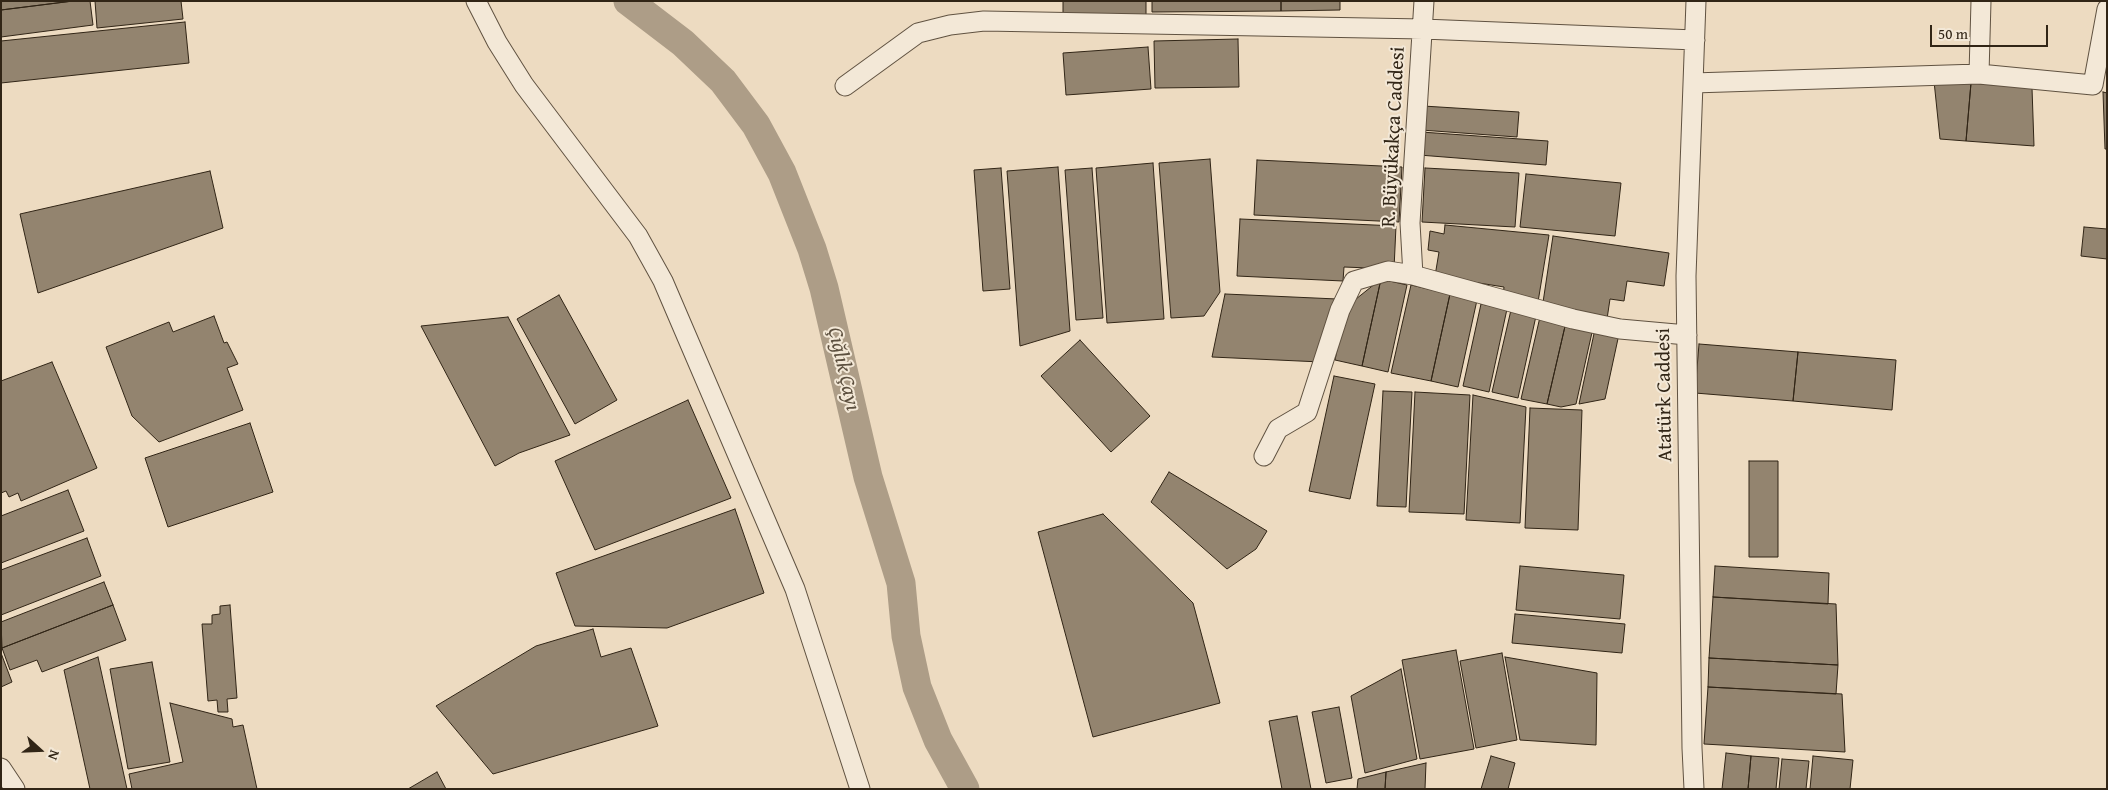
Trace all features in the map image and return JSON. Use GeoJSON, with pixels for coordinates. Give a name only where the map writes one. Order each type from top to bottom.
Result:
{"type":"FeatureCollection","features":[{"type":"Feature","properties":{"kind":"street"},"geometry":{"type":"LineString","coordinates":[[476,1],[497,42],[524,85],[638,236],[663,281],[794,589],[860,789]]}},
{"type":"Feature","properties":{"kind":"street","name":"R. Büyükakça Caddesi"},"geometry":{"type":"LineString","coordinates":[[1413,275],[1410,223],[1424,1]]}},
{"type":"Feature","properties":{"kind":"street","name":"Atatürk Caddesi"},"geometry":{"type":"LineString","coordinates":[[1694,789],[1686,276],[1696,1]]}},
{"type":"Feature","properties":{"kind":"street"},"geometry":{"type":"LineString","coordinates":[[1979,74],[1981,1]]}},
{"type":"Feature","properties":{"kind":"street"},"geometry":{"type":"LineString","coordinates":[[1693,84],[1979,74],[2093,85],[2107,9]]}},
{"type":"Feature","properties":{"kind":"street"},"geometry":{"type":"LineString","coordinates":[[845,86],[918,33],[950,24],[984,21],[1423,29],[1695,40]]}},
{"type":"Feature","properties":{"kind":"street"},"geometry":{"type":"LineString","coordinates":[[1264,456],[1278,429],[1307,412],[1340,310],[1354,281],[1388,270],[1413,275],[1573,319],[1620,329],[1687,335]]}},
{"type":"Feature","properties":{"kind":"street"},"geometry":{"type":"LineString","coordinates":[[1,768],[15,789]]}},
{"type":"Feature","properties":{"kind":"building"},"geometry":{"type":"Polygon","coordinates":[[[1,1],[73,1],[1,10],[1,1]]]}},
{"type":"Feature","properties":{"kind":"building"},"geometry":{"type":"Polygon","coordinates":[[[73,1],[90,1],[93,25],[1,37],[1,10],[73,1]]]}},
{"type":"Feature","properties":{"kind":"building"},"geometry":{"type":"Polygon","coordinates":[[[95,1],[181,1],[183,19],[97,28],[95,1]]]}},
{"type":"Feature","properties":{"kind":"building"},"geometry":{"type":"Polygon","coordinates":[[[1063,1],[1146,1],[1146,22],[1063,21],[1063,1]]]}},
{"type":"Feature","properties":{"kind":"building"},"geometry":{"type":"Polygon","coordinates":[[[1152,1],[1281,1],[1281,11],[1152,12],[1152,1]]]}},
{"type":"Feature","properties":{"kind":"building"},"geometry":{"type":"Polygon","coordinates":[[[1281,1],[1340,1],[1340,10],[1281,11],[1281,1]]]}},
{"type":"Feature","properties":{"kind":"building"},"geometry":{"type":"Polygon","coordinates":[[[185,22],[189,63],[1,83],[1,41],[185,22]]]}},
{"type":"Feature","properties":{"kind":"building"},"geometry":{"type":"Polygon","coordinates":[[[1238,39],[1239,87],[1155,88],[1154,41],[1238,39]]]}},
{"type":"Feature","properties":{"kind":"building"},"geometry":{"type":"Polygon","coordinates":[[[1148,47],[1151,89],[1066,95],[1063,53],[1148,47]]]}},
{"type":"Feature","properties":{"kind":"building"},"geometry":{"type":"Polygon","coordinates":[[[1934,81],[1971,83],[1966,141],[1940,139],[1934,81]]]}},
{"type":"Feature","properties":{"kind":"building"},"geometry":{"type":"Polygon","coordinates":[[[1971,83],[2032,88],[2034,146],[1966,141],[1971,83]]]}},
{"type":"Feature","properties":{"kind":"building"},"geometry":{"type":"Polygon","coordinates":[[[2103,92],[2107,93],[2107,149],[2105,149],[2103,92]]]}},
{"type":"Feature","properties":{"kind":"building"},"geometry":{"type":"Polygon","coordinates":[[[1423,106],[1519,112],[1517,137],[1421,130],[1423,106]]]}},
{"type":"Feature","properties":{"kind":"building"},"geometry":{"type":"Polygon","coordinates":[[[1421,132],[1548,141],[1546,165],[1419,155],[1421,132]]]}},
{"type":"Feature","properties":{"kind":"building"},"geometry":{"type":"Polygon","coordinates":[[[1210,159],[1220,292],[1204,316],[1171,318],[1159,163],[1210,159]]]}},
{"type":"Feature","properties":{"kind":"building"},"geometry":{"type":"Polygon","coordinates":[[[1257,160],[1402,167],[1399,222],[1254,215],[1257,160]]]}},
{"type":"Feature","properties":{"kind":"building"},"geometry":{"type":"Polygon","coordinates":[[[1153,163],[1164,319],[1107,323],[1096,168],[1153,163]]]}},
{"type":"Feature","properties":{"kind":"building"},"geometry":{"type":"Polygon","coordinates":[[[1058,167],[1070,331],[1020,346],[1007,171],[1058,167]]]}},
{"type":"Feature","properties":{"kind":"building"},"geometry":{"type":"Polygon","coordinates":[[[1001,168],[1010,289],[983,291],[974,170],[1001,168]]]}},
{"type":"Feature","properties":{"kind":"building"},"geometry":{"type":"Polygon","coordinates":[[[1092,168],[1103,318],[1076,320],[1065,170],[1092,168]]]}},
{"type":"Feature","properties":{"kind":"building"},"geometry":{"type":"Polygon","coordinates":[[[1425,168],[1519,173],[1515,227],[1422,222],[1425,168]]]}},
{"type":"Feature","properties":{"kind":"building"},"geometry":{"type":"Polygon","coordinates":[[[210,171],[223,228],[38,293],[20,214],[210,171]]]}},
{"type":"Feature","properties":{"kind":"building"},"geometry":{"type":"Polygon","coordinates":[[[1526,174],[1621,183],[1615,236],[1520,227],[1526,174]]]}},
{"type":"Feature","properties":{"kind":"building"},"geometry":{"type":"Polygon","coordinates":[[[1240,219],[1396,226],[1394,269],[1344,267],[1343,281],[1237,276],[1240,219]]]}},
{"type":"Feature","properties":{"kind":"building"},"geometry":{"type":"Polygon","coordinates":[[[1445,225],[1549,235],[1538,302],[1503,296],[1504,287],[1435,276],[1439,252],[1428,250],[1430,231],[1444,234],[1445,225]]]}},
{"type":"Feature","properties":{"kind":"building"},"geometry":{"type":"Polygon","coordinates":[[[2084,227],[2107,229],[2107,259],[2081,256],[2084,227]]]}},
{"type":"Feature","properties":{"kind":"building"},"geometry":{"type":"Polygon","coordinates":[[[1553,236],[1669,253],[1664,286],[1627,281],[1624,301],[1610,299],[1607,319],[1542,309],[1553,236]]]}},
{"type":"Feature","properties":{"kind":"building"},"geometry":{"type":"Polygon","coordinates":[[[1381,279],[1362,366],[1335,360],[1346,307],[1381,279]]]}},
{"type":"Feature","properties":{"kind":"building"},"geometry":{"type":"Polygon","coordinates":[[[1381,279],[1407,285],[1388,372],[1362,366],[1381,279]]]}},
{"type":"Feature","properties":{"kind":"building"},"geometry":{"type":"Polygon","coordinates":[[[1411,285],[1450,294],[1431,381],[1391,373],[1411,285]]]}},
{"type":"Feature","properties":{"kind":"building"},"geometry":{"type":"Polygon","coordinates":[[[1225,294],[1337,299],[1321,362],[1212,357],[1225,294]]]}},
{"type":"Feature","properties":{"kind":"building"},"geometry":{"type":"Polygon","coordinates":[[[1450,294],[1477,300],[1458,387],[1431,381],[1450,294]]]}},
{"type":"Feature","properties":{"kind":"building"},"geometry":{"type":"Polygon","coordinates":[[[559,295],[617,400],[575,424],[517,319],[559,295]]]}},
{"type":"Feature","properties":{"kind":"building"},"geometry":{"type":"Polygon","coordinates":[[[1481,304],[1507,309],[1489,392],[1463,386],[1481,304]]]}},
{"type":"Feature","properties":{"kind":"building"},"geometry":{"type":"Polygon","coordinates":[[[1511,310],[1536,316],[1518,398],[1492,392],[1511,310]]]}},
{"type":"Feature","properties":{"kind":"building"},"geometry":{"type":"Polygon","coordinates":[[[214,316],[224,343],[227,342],[238,364],[227,368],[243,410],[159,442],[132,416],[106,347],[169,322],[173,332],[214,316]]]}},
{"type":"Feature","properties":{"kind":"building"},"geometry":{"type":"Polygon","coordinates":[[[508,317],[570,435],[519,453],[495,466],[421,326],[508,317]]]}},
{"type":"Feature","properties":{"kind":"building"},"geometry":{"type":"Polygon","coordinates":[[[1540,317],[1566,322],[1547,404],[1521,399],[1540,317]]]}},
{"type":"Feature","properties":{"kind":"building"},"geometry":{"type":"Polygon","coordinates":[[[1566,322],[1593,328],[1576,404],[1561,407],[1547,404],[1566,322]]]}},
{"type":"Feature","properties":{"kind":"building"},"geometry":{"type":"Polygon","coordinates":[[[1595,329],[1619,334],[1605,399],[1579,404],[1595,329]]]}},
{"type":"Feature","properties":{"kind":"building"},"geometry":{"type":"Polygon","coordinates":[[[1080,340],[1150,416],[1111,452],[1041,376],[1080,340]]]}},
{"type":"Feature","properties":{"kind":"building"},"geometry":{"type":"Polygon","coordinates":[[[1699,344],[1798,352],[1793,401],[1695,393],[1699,344]]]}},
{"type":"Feature","properties":{"kind":"building"},"geometry":{"type":"Polygon","coordinates":[[[1798,352],[1896,360],[1892,410],[1793,401],[1798,352]]]}},
{"type":"Feature","properties":{"kind":"building"},"geometry":{"type":"Polygon","coordinates":[[[52,362],[97,468],[21,501],[18,493],[9,497],[6,491],[1,493],[1,381],[52,362]]]}},
{"type":"Feature","properties":{"kind":"building"},"geometry":{"type":"Polygon","coordinates":[[[1334,376],[1375,384],[1350,499],[1309,491],[1334,376]]]}},
{"type":"Feature","properties":{"kind":"building"},"geometry":{"type":"Polygon","coordinates":[[[1383,391],[1412,392],[1406,507],[1377,506],[1383,391]]]}},
{"type":"Feature","properties":{"kind":"building"},"geometry":{"type":"Polygon","coordinates":[[[1415,392],[1470,395],[1464,514],[1409,512],[1415,392]]]}},
{"type":"Feature","properties":{"kind":"building"},"geometry":{"type":"Polygon","coordinates":[[[1473,395],[1526,407],[1520,523],[1466,520],[1473,395]]]}},
{"type":"Feature","properties":{"kind":"building"},"geometry":{"type":"Polygon","coordinates":[[[688,400],[731,498],[595,550],[555,461],[688,400]]]}},
{"type":"Feature","properties":{"kind":"building"},"geometry":{"type":"Polygon","coordinates":[[[1530,408],[1582,410],[1578,530],[1525,528],[1530,408]]]}},
{"type":"Feature","properties":{"kind":"building"},"geometry":{"type":"Polygon","coordinates":[[[250,423],[273,492],[168,527],[145,458],[250,423]]]}},
{"type":"Feature","properties":{"kind":"building"},"geometry":{"type":"Polygon","coordinates":[[[1749,461],[1778,461],[1778,557],[1749,557],[1749,461]]]}},
{"type":"Feature","properties":{"kind":"building"},"geometry":{"type":"Polygon","coordinates":[[[1169,472],[1267,531],[1256,549],[1227,569],[1151,502],[1169,472]]]}},
{"type":"Feature","properties":{"kind":"building"},"geometry":{"type":"Polygon","coordinates":[[[68,490],[84,531],[1,563],[1,516],[68,490]]]}},
{"type":"Feature","properties":{"kind":"building"},"geometry":{"type":"Polygon","coordinates":[[[735,509],[764,593],[667,628],[575,626],[556,573],[735,509]]]}},
{"type":"Feature","properties":{"kind":"building"},"geometry":{"type":"Polygon","coordinates":[[[1103,514],[1193,603],[1220,703],[1093,737],[1038,532],[1103,514]]]}},
{"type":"Feature","properties":{"kind":"building"},"geometry":{"type":"Polygon","coordinates":[[[87,538],[101,576],[1,615],[1,570],[87,538]]]}},
{"type":"Feature","properties":{"kind":"building"},"geometry":{"type":"Polygon","coordinates":[[[1520,566],[1624,575],[1620,619],[1516,610],[1520,566]]]}},
{"type":"Feature","properties":{"kind":"building"},"geometry":{"type":"Polygon","coordinates":[[[1715,566],[1829,573],[1828,604],[1713,597],[1715,566]]]}},
{"type":"Feature","properties":{"kind":"building"},"geometry":{"type":"Polygon","coordinates":[[[104,582],[113,605],[2,648],[1,622],[104,582]]]}},
{"type":"Feature","properties":{"kind":"building"},"geometry":{"type":"Polygon","coordinates":[[[1713,597],[1836,604],[1838,665],[1709,658],[1713,597]]]}},
{"type":"Feature","properties":{"kind":"building"},"geometry":{"type":"Polygon","coordinates":[[[113,605],[126,640],[42,672],[37,660],[10,670],[2,648],[113,605]]]}},
{"type":"Feature","properties":{"kind":"building"},"geometry":{"type":"Polygon","coordinates":[[[230,605],[237,698],[227,699],[228,712],[218,712],[217,700],[208,701],[202,624],[212,624],[212,615],[220,614],[220,606],[230,605]]]}},
{"type":"Feature","properties":{"kind":"building"},"geometry":{"type":"Polygon","coordinates":[[[1515,614],[1625,624],[1622,653],[1512,643],[1515,614]]]}},
{"type":"Feature","properties":{"kind":"building"},"geometry":{"type":"Polygon","coordinates":[[[593,629],[601,657],[631,648],[658,726],[493,774],[436,706],[536,646],[593,629]]]}},
{"type":"Feature","properties":{"kind":"building"},"geometry":{"type":"Polygon","coordinates":[[[1456,650],[1474,749],[1420,759],[1402,660],[1456,650]]]}},
{"type":"Feature","properties":{"kind":"building"},"geometry":{"type":"Polygon","coordinates":[[[1,653],[12,682],[1,687],[1,653]]]}},
{"type":"Feature","properties":{"kind":"building"},"geometry":{"type":"Polygon","coordinates":[[[1502,653],[1517,740],[1476,748],[1460,661],[1502,653]]]}},
{"type":"Feature","properties":{"kind":"building"},"geometry":{"type":"Polygon","coordinates":[[[98,657],[127,789],[90,789],[64,670],[98,657]]]}},
{"type":"Feature","properties":{"kind":"building"},"geometry":{"type":"Polygon","coordinates":[[[1505,657],[1597,673],[1596,745],[1520,740],[1505,657]]]}},
{"type":"Feature","properties":{"kind":"building"},"geometry":{"type":"Polygon","coordinates":[[[1709,658],[1838,665],[1836,694],[1708,687],[1709,658]]]}},
{"type":"Feature","properties":{"kind":"building"},"geometry":{"type":"Polygon","coordinates":[[[152,662],[170,762],[128,769],[110,669],[152,662]]]}},
{"type":"Feature","properties":{"kind":"building"},"geometry":{"type":"Polygon","coordinates":[[[1401,669],[1417,759],[1365,773],[1351,696],[1401,669]]]}},
{"type":"Feature","properties":{"kind":"building"},"geometry":{"type":"Polygon","coordinates":[[[1708,687],[1842,694],[1845,752],[1704,744],[1708,687]]]}},
{"type":"Feature","properties":{"kind":"building"},"geometry":{"type":"Polygon","coordinates":[[[170,703],[232,719],[233,727],[243,725],[257,789],[132,789],[129,774],[183,762],[170,703]]]}},
{"type":"Feature","properties":{"kind":"building"},"geometry":{"type":"Polygon","coordinates":[[[1339,707],[1352,778],[1326,783],[1312,712],[1339,707]]]}},
{"type":"Feature","properties":{"kind":"building"},"geometry":{"type":"Polygon","coordinates":[[[1297,716],[1311,789],[1282,789],[1269,721],[1297,716]]]}},
{"type":"Feature","properties":{"kind":"building"},"geometry":{"type":"Polygon","coordinates":[[[1726,753],[1751,756],[1748,789],[1722,789],[1726,753]]]}},
{"type":"Feature","properties":{"kind":"building"},"geometry":{"type":"Polygon","coordinates":[[[1491,756],[1515,763],[1508,789],[1481,789],[1491,756]]]}},
{"type":"Feature","properties":{"kind":"building"},"geometry":{"type":"Polygon","coordinates":[[[1751,756],[1779,758],[1776,789],[1748,789],[1751,756]]]}},
{"type":"Feature","properties":{"kind":"building"},"geometry":{"type":"Polygon","coordinates":[[[1813,756],[1853,760],[1850,789],[1810,789],[1813,756]]]}},
{"type":"Feature","properties":{"kind":"building"},"geometry":{"type":"Polygon","coordinates":[[[1782,759],[1809,761],[1806,789],[1779,789],[1782,759]]]}},
{"type":"Feature","properties":{"kind":"building"},"geometry":{"type":"Polygon","coordinates":[[[1426,763],[1425,789],[1385,789],[1386,772],[1426,763]]]}},
{"type":"Feature","properties":{"kind":"building"},"geometry":{"type":"Polygon","coordinates":[[[437,772],[446,789],[408,789],[437,772]]]}},
{"type":"Feature","properties":{"kind":"building"},"geometry":{"type":"Polygon","coordinates":[[[1386,772],[1385,789],[1357,789],[1358,779],[1386,772]]]}},
{"type":"Feature","properties":{"kind":"waterway","name":"Çığlık Çayı"},"geometry":{"type":"LineString","coordinates":[[628,1],[683,43],[723,81],[756,125],[782,173],[812,249],[824,288],[868,477],[901,583],[906,636],[917,687],[938,740],[965,789]]}}]}
